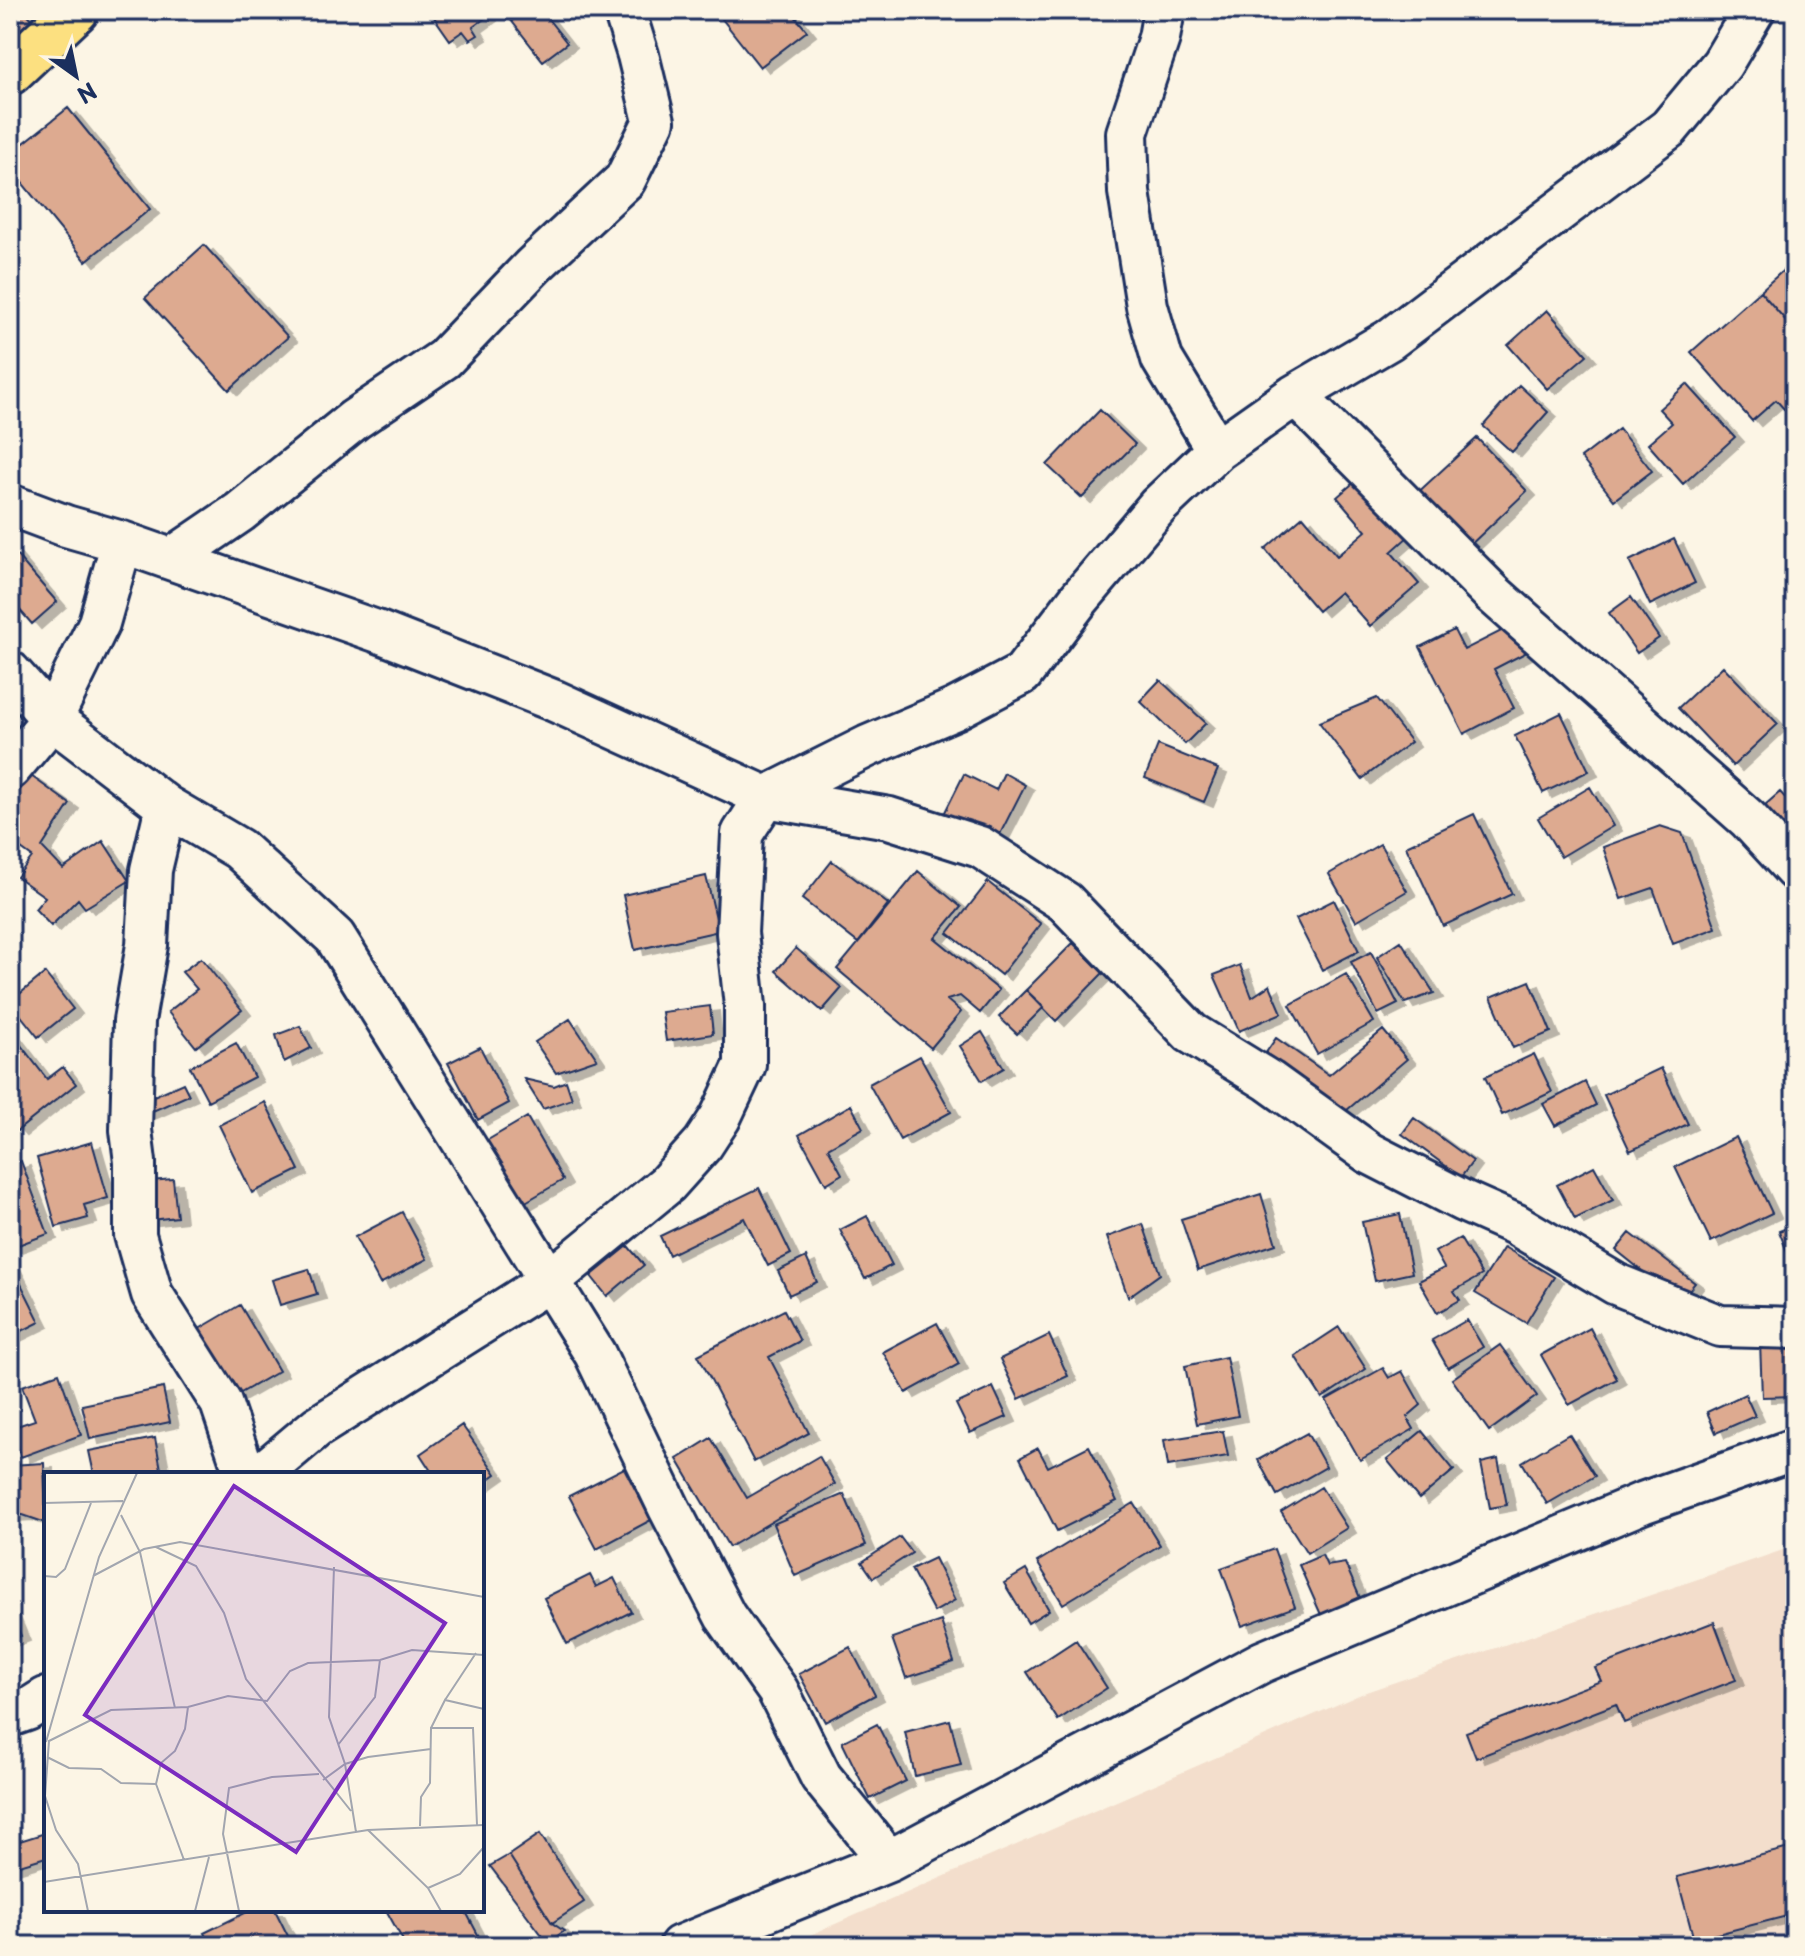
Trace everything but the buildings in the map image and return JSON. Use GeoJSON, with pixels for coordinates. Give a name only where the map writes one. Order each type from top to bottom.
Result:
{"type":"FeatureCollection","features":[{"type":"Feature","properties":{"kind":"main road"},"geometry":{"type":"LineString","coordinates":[[10,72],[76,10]]}},
{"type":"Feature","properties":{"kind":"street"},"geometry":{"type":"LineString","coordinates":[[171,559],[240,512],[354,420],[444,359],[533,266],[625,180],[654,121],[624,10]]}},
{"type":"Feature","properties":{"kind":"street"},"geometry":{"type":"LineString","coordinates":[[1164,10],[1159,38],[1127,133],[1129,192],[1147,306],[1162,359],[1217,450]]}},
{"type":"Feature","properties":{"kind":"street"},"geometry":{"type":"LineString","coordinates":[[263,1472],[317,1427],[549,1281],[676,1174],[703,1144],[720,1118],[745,1065],[745,1006],[737,933],[742,834],[766,797],[868,746],[955,709],[1022,674],[1079,599],[1158,506],[1217,450],[1295,395],[1389,340],[1669,128],[1722,64],[1754,10]]}},
{"type":"Feature","properties":{"kind":"street"},"geometry":{"type":"LineString","coordinates":[[1295,395],[1493,594],[1748,819],[1795,870]]}},
{"type":"Feature","properties":{"kind":"street"},"geometry":{"type":"LineString","coordinates":[[10,505],[379,632],[555,701],[766,797],[889,818],[980,847],[1065,902],[1191,1033],[1269,1081],[1369,1153],[1515,1224],[1616,1284],[1720,1326],[1795,1328]]}},
{"type":"Feature","properties":{"kind":"street"},"geometry":{"type":"LineString","coordinates":[[10,769],[52,719],[99,623],[122,542]]}},
{"type":"Feature","properties":{"kind":"street"},"geometry":{"type":"LineString","coordinates":[[10,672],[52,719],[166,806],[239,849],[335,937],[595,1354],[725,1616],[778,1691],[821,1777],[889,1861]]}},
{"type":"Feature","properties":{"kind":"street"},"geometry":{"type":"LineString","coordinates":[[166,806],[151,870],[147,945],[134,1021],[131,1118],[135,1162],[135,1235],[152,1294],[221,1403],[244,1472]]}},
{"type":"Feature","properties":{"kind":"street"},"geometry":{"type":"LineString","coordinates":[[680,1946],[889,1861],[1262,1662],[1642,1503],[1795,1449]]}},
{"type":"Feature","properties":{"kind":"street"},"geometry":{"type":"LineString","coordinates":[[10,1716],[44,1699]]}},
{"type":"Feature","properties":{"kind":"shaded area"},"geometry":{"type":"Polygon","coordinates":[[[1795,1546],[1795,1946],[785,1946],[1366,1692],[1795,1546]]]}}]}
